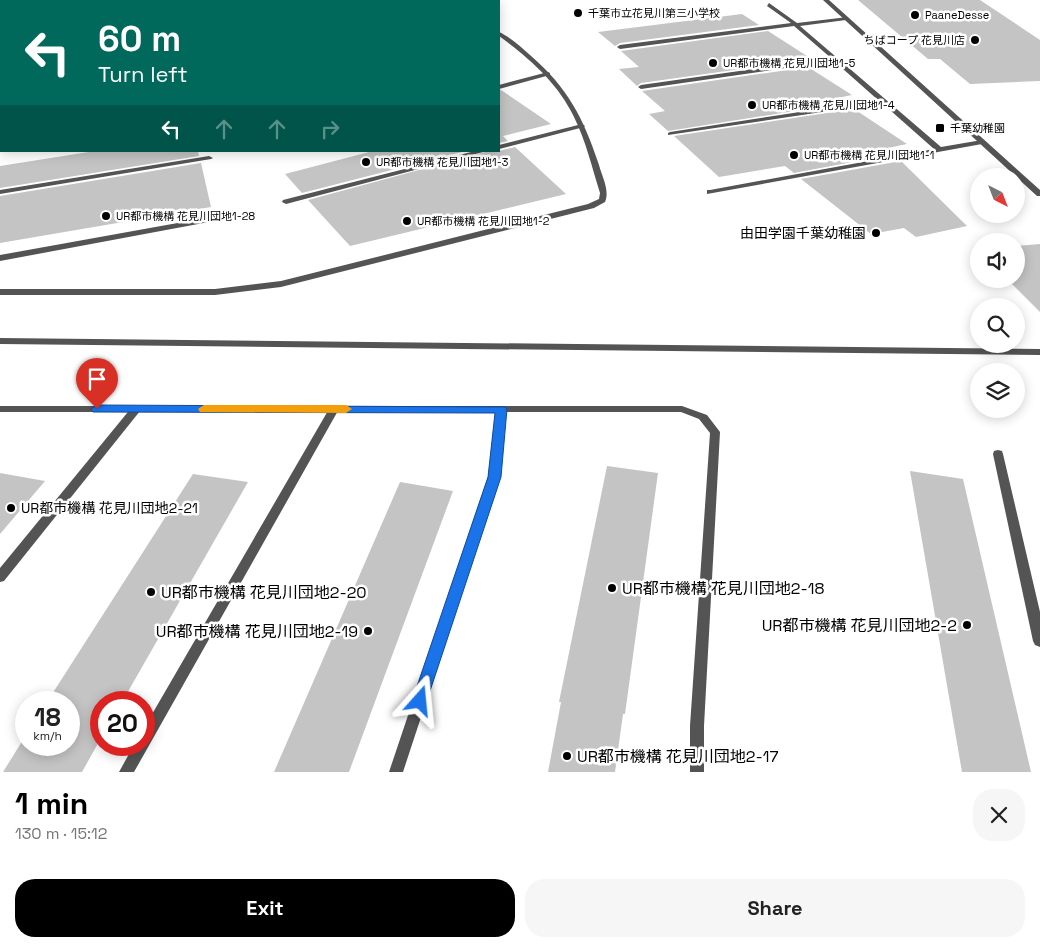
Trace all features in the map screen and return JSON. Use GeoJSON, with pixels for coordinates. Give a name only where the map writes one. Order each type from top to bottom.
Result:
{"type":"FeatureCollection","features":[{"type":"Feature","properties":{"kind":"street"},"geometry":{"type":"LineString","coordinates":[[826,0],[1040,194]]}},
{"type":"Feature","properties":{"kind":"street"},"geometry":{"type":"LineString","coordinates":[[769,5],[795,25],[940,150]]}},
{"type":"Feature","properties":{"kind":"street"},"geometry":{"type":"LineString","coordinates":[[620,47],[846,18]]}},
{"type":"Feature","properties":{"kind":"street"},"geometry":{"type":"LineString","coordinates":[[0,292],[215,292],[282,284],[591,206],[602,200],[604,193],[582,126],[566,97],[548,74],[522,50],[500,36]]}},
{"type":"Feature","properties":{"kind":"street"},"geometry":{"type":"LineString","coordinates":[[641,87],[835,59]]}},
{"type":"Feature","properties":{"kind":"street"},"geometry":{"type":"LineString","coordinates":[[500,87],[548,74]]}},
{"type":"Feature","properties":{"kind":"street"},"geometry":{"type":"LineString","coordinates":[[670,134],[882,101]]}},
{"type":"Feature","properties":{"kind":"street"},"geometry":{"type":"LineString","coordinates":[[500,148],[582,126]]}},
{"type":"Feature","properties":{"kind":"street"},"geometry":{"type":"LineString","coordinates":[[710,192],[982,142]]}},
{"type":"Feature","properties":{"kind":"street"},"geometry":{"type":"LineString","coordinates":[[286,202],[480,152]]}},
{"type":"Feature","properties":{"kind":"street"},"geometry":{"type":"LineString","coordinates":[[0,192],[209,158]]}},
{"type":"Feature","properties":{"kind":"street"},"geometry":{"type":"LineString","coordinates":[[0,258],[222,217]]}},
{"type":"Feature","properties":{"kind":"street"},"geometry":{"type":"LineString","coordinates":[[0,341],[1040,352]]}},
{"type":"Feature","properties":{"kind":"street"},"geometry":{"type":"LineString","coordinates":[[0,409],[682,409],[703,417],[715,432],[697,726],[697,772]]}},
{"type":"Feature","properties":{"kind":"street"},"geometry":{"type":"LineString","coordinates":[[0,577],[136,409]]}},
{"type":"Feature","properties":{"kind":"street"},"geometry":{"type":"LineString","coordinates":[[155,722],[334,409]]}},
{"type":"Feature","properties":{"kind":"street"},"geometry":{"type":"LineString","coordinates":[[396,772],[494,477],[501,409]]}},
{"type":"Feature","properties":{"kind":"street"},"geometry":{"type":"LineString","coordinates":[[998,454],[1040,641]]}},
{"type":"Feature","properties":{"kind":"street"},"geometry":{"type":"LineString","coordinates":[[126,772],[135,756]]}},
{"type":"Feature","properties":{"kind":"building"},"geometry":{"type":"Polygon","coordinates":[[[858,0],[980,0],[1040,40],[1040,81],[970,84],[940,59],[928,59],[858,0]]]}},
{"type":"Feature","properties":{"kind":"building"},"geometry":{"type":"Polygon","coordinates":[[[742,14],[759,25],[620,43],[615,46],[598,32],[742,14]]]}},
{"type":"Feature","properties":{"kind":"building"},"geometry":{"type":"Polygon","coordinates":[[[768,31],[807,56],[794,58],[798,61],[641,83],[637,86],[619,69],[639,67],[621,51],[768,31]]]}},
{"type":"Feature","properties":{"kind":"building"},"geometry":{"type":"Polygon","coordinates":[[[808,67],[852,95],[837,98],[845,103],[668,131],[649,114],[665,111],[642,91],[808,67]]]}},
{"type":"Feature","properties":{"kind":"building"},"geometry":{"type":"Polygon","coordinates":[[[500,90],[551,124],[503,136],[508,141],[500,143],[500,90]]]}},
{"type":"Feature","properties":{"kind":"building"},"geometry":{"type":"Polygon","coordinates":[[[854,109],[907,144],[888,148],[895,154],[794,173],[785,166],[719,177],[674,136],[854,109]]]}},
{"type":"Feature","properties":{"kind":"building"},"geometry":{"type":"Polygon","coordinates":[[[515,147],[566,194],[350,246],[308,200],[485,152],[515,147]]]}},
{"type":"Feature","properties":{"kind":"building"},"geometry":{"type":"Polygon","coordinates":[[[89,152],[198,152],[199,156],[0,188],[0,166],[89,152]]]}},
{"type":"Feature","properties":{"kind":"building","name":"UR都市機構 花見川団地1-3"},"geometry":{"type":"Polygon","coordinates":[[[369,152],[462,152],[302,193],[285,174],[369,152]]]}},
{"type":"Feature","properties":{"kind":"building"},"geometry":{"type":"Polygon","coordinates":[[[901,161],[967,226],[916,237],[904,228],[871,234],[801,179],[901,161]]]}},
{"type":"Feature","properties":{"kind":"building"},"geometry":{"type":"Polygon","coordinates":[[[201,163],[211,207],[0,243],[0,196],[201,163]]]}},
{"type":"Feature","properties":{"kind":"building"},"geometry":{"type":"Polygon","coordinates":[[[1040,244],[1040,312],[1016,288],[1025,288],[1025,245],[1040,244]]]}},
{"type":"Feature","properties":{"kind":"building","name":"UR都市機構 花見川団地2-18"},"geometry":{"type":"Polygon","coordinates":[[[607,466],[658,473],[625,714],[623,714],[615,772],[548,772],[561,702],[559,702],[607,466]]]}},
{"type":"Feature","properties":{"kind":"building","name":"UR都市機構 花見川団地2-2"},"geometry":{"type":"Polygon","coordinates":[[[910,471],[963,479],[1031,772],[962,772],[910,471]]]}},
{"type":"Feature","properties":{"kind":"building","name":"UR都市機構 花見川団地2-21"},"geometry":{"type":"Polygon","coordinates":[[[0,473],[45,481],[0,534],[0,473]]]}},
{"type":"Feature","properties":{"kind":"building","name":"UR都市機構 花見川団地2-20"},"geometry":{"type":"Polygon","coordinates":[[[193,474],[248,482],[128,691],[90,691],[91,756],[82,772],[3,772],[15,753],[15,756],[80,756],[80,691],[54,691],[193,474]]]}},
{"type":"Feature","properties":{"kind":"building","name":"UR都市機構 花見川団地2-19"},"geometry":{"type":"Polygon","coordinates":[[[400,482],[453,491],[349,772],[274,772],[400,482]]]}},
{"type":"Feature","properties":{"kind":"slow traffic"},"geometry":{"type":"LineString","coordinates":[[204,409],[346,409]]}},
{"type":"Feature","properties":{"kind":"place","name":"千葉市立花見川第三小学校"},"geometry":{"type":"Point","coordinates":[578,13]}},
{"type":"Feature","properties":{"kind":"place","name":"PaaneDesse"},"geometry":{"type":"Point","coordinates":[915,15]}},
{"type":"Feature","properties":{"kind":"place","name":"ちばコープ 花見川店"},"geometry":{"type":"Point","coordinates":[975,40]}},
{"type":"Feature","properties":{"kind":"place","name":"UR都市機構 花見川団地1-5"},"geometry":{"type":"Point","coordinates":[713,63]}},
{"type":"Feature","properties":{"kind":"place","name":"UR都市機構 花見川団地1-4"},"geometry":{"type":"Point","coordinates":[752,105]}},
{"type":"Feature","properties":{"kind":"place","name":"千葉幼稚園"},"geometry":{"type":"Point","coordinates":[940,128]}},
{"type":"Feature","properties":{"kind":"place","name":"UR都市機構 花見川団地1-1"},"geometry":{"type":"Point","coordinates":[794,155]}},
{"type":"Feature","properties":{"kind":"place","name":"UR都市機構 花見川団地1-3"},"geometry":{"type":"Point","coordinates":[366,162]}},
{"type":"Feature","properties":{"kind":"place","name":"UR都市機構 花見川団地1-28"},"geometry":{"type":"Point","coordinates":[106,216]}},
{"type":"Feature","properties":{"kind":"place","name":"UR都市機構 花見川団地1-2"},"geometry":{"type":"Point","coordinates":[407,221]}},
{"type":"Feature","properties":{"kind":"place","name":"由田学園千葉幼稚園"},"geometry":{"type":"Point","coordinates":[876,233]}},
{"type":"Feature","properties":{"kind":"place","name":"UR都市機構 花見川団地2-21"},"geometry":{"type":"Point","coordinates":[11,508]}},
{"type":"Feature","properties":{"kind":"place","name":"UR都市機構 花見川団地2-18"},"geometry":{"type":"Point","coordinates":[612,588]}},
{"type":"Feature","properties":{"kind":"place","name":"UR都市機構 花見川団地2-20"},"geometry":{"type":"Point","coordinates":[151,592]}},
{"type":"Feature","properties":{"kind":"place","name":"UR都市機構 花見川団地2-2"},"geometry":{"type":"Point","coordinates":[967,625]}},
{"type":"Feature","properties":{"kind":"place","name":"UR都市機構 花見川団地2-19"},"geometry":{"type":"Point","coordinates":[368,631]}},
{"type":"Feature","properties":{"kind":"place","name":"UR都市機構 花見川団地2-17"},"geometry":{"type":"Point","coordinates":[567,756]}},
{"type":"Feature","properties":{"kind":"route"},"geometry":{"type":"LineString","coordinates":[[97,409],[501,409],[494,477],[420,701]]}}]}
